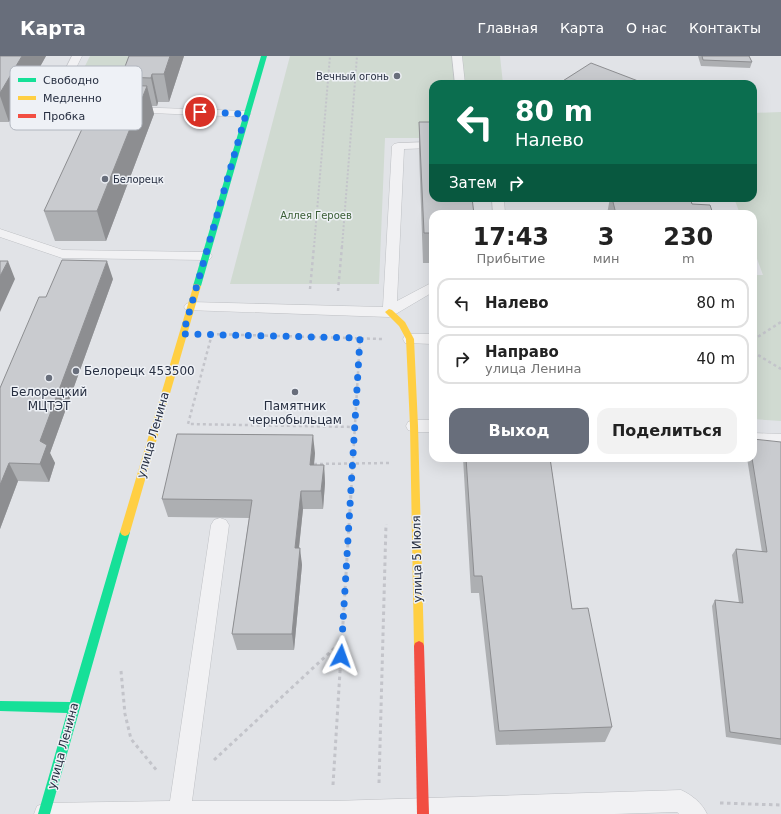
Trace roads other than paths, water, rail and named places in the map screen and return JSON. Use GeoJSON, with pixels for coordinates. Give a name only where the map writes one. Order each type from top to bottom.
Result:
{"type":"FeatureCollection","features":[{"type":"Feature","properties":{"kind":"street","name":"улица Ленина"},"geometry":{"type":"LineString","coordinates":[[45,814],[73,708],[264,56]]}},
{"type":"Feature","properties":{"kind":"street","name":"улица 5 Июля"},"geometry":{"type":"LineString","coordinates":[[389,312],[402,324],[410,339],[415,463],[422,811]]}},
{"type":"Feature","properties":{"kind":"street"},"geometry":{"type":"LineString","coordinates":[[0,706],[73,708]]}},
{"type":"Feature","properties":{"kind":"lane"},"geometry":{"type":"LineString","coordinates":[[72,66],[77,56]]}},
{"type":"Feature","properties":{"kind":"lane"},"geometry":{"type":"LineString","coordinates":[[457,56],[460,80]]}},
{"type":"Feature","properties":{"kind":"lane"},"geometry":{"type":"LineString","coordinates":[[142,110],[246,114]]}},
{"type":"Feature","properties":{"kind":"lane"},"geometry":{"type":"LineString","coordinates":[[389,312],[398,146],[429,145]]}},
{"type":"Feature","properties":{"kind":"lane"},"geometry":{"type":"LineString","coordinates":[[0,233],[62,254],[205,256]]}},
{"type":"Feature","properties":{"kind":"lane"},"geometry":{"type":"LineString","coordinates":[[191,306],[389,312],[429,288]]}},
{"type":"Feature","properties":{"kind":"lane"},"geometry":{"type":"LineString","coordinates":[[410,339],[429,339]]}},
{"type":"Feature","properties":{"kind":"lane"},"geometry":{"type":"LineString","coordinates":[[414,426],[429,426]]}},
{"type":"Feature","properties":{"kind":"lane"},"geometry":{"type":"LineString","coordinates":[[757,439],[781,440]]}},
{"type":"Feature","properties":{"kind":"lane"},"geometry":{"type":"LineString","coordinates":[[179,813],[220,525]]}},
{"type":"Feature","properties":{"kind":"lane"},"geometry":{"type":"LineString","coordinates":[[45,814],[687,810]]}},
{"type":"Feature","properties":{"kind":"place","name":"Вечный огонь"},"geometry":{"type":"Point","coordinates":[397,76]}},
{"type":"Feature","properties":{"kind":"place","name":"Белорецк"},"geometry":{"type":"Point","coordinates":[105,179]}},
{"type":"Feature","properties":{"kind":"place","name":"Белорецк 453500"},"geometry":{"type":"Point","coordinates":[76,371]}},
{"type":"Feature","properties":{"kind":"place","name":"Белорецкий МЦТЭТ"},"geometry":{"type":"Point","coordinates":[49,378]}},
{"type":"Feature","properties":{"kind":"place","name":"Памятник чернобыльцам"},"geometry":{"type":"Point","coordinates":[295,392]}},
{"type":"Feature","properties":{"kind":"park label","name":"Аллея Героев"},"geometry":{"type":"Point","coordinates":[316,215]}}]}
